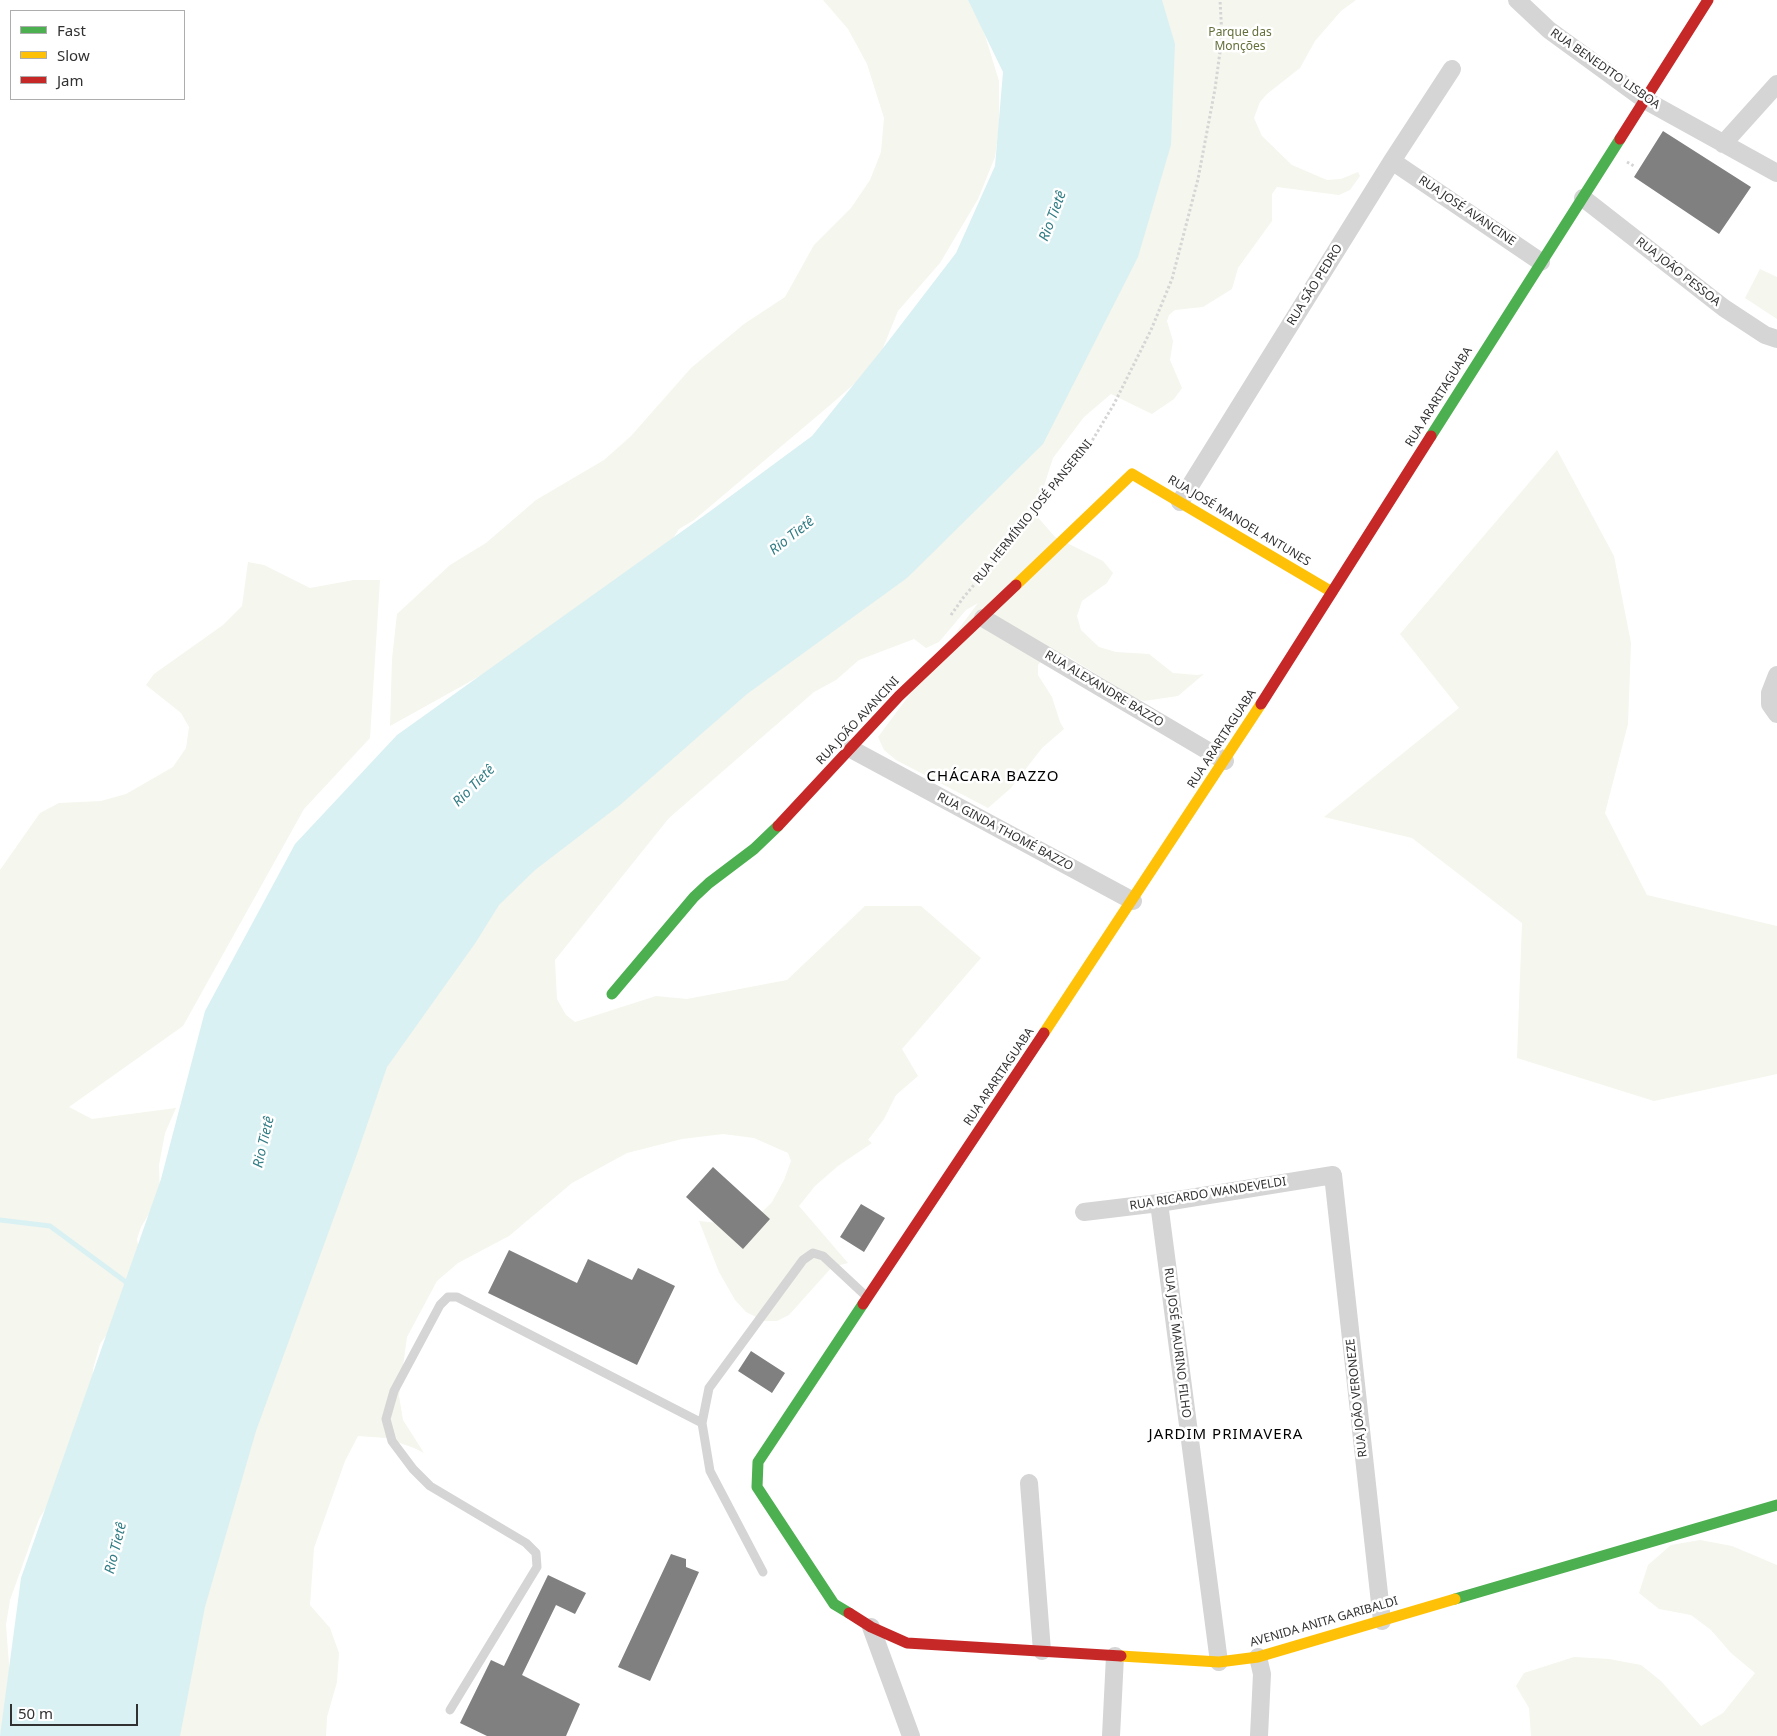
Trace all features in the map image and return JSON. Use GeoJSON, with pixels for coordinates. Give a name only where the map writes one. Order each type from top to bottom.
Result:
{"type":"FeatureCollection","features":[{"type":"Feature","properties":{"kind":"street","name":"RUA BENEDITO LISBOA"},"geometry":{"type":"LineString","coordinates":[[1517,0],[1549,30],[1645,100],[1777,173]]}},
{"type":"Feature","properties":{"kind":"street","name":"RUA ARARITAGUABA"},"geometry":{"type":"LineString","coordinates":[[757,1487],[758,1462],[1133,901],[1224,761],[1708,0]]}},
{"type":"Feature","properties":{"kind":"street","name":"RUA SÃO PEDRO"},"geometry":{"type":"LineString","coordinates":[[1180,502],[1392,161],[1452,69]]}},
{"type":"Feature","properties":{"kind":"street"},"geometry":{"type":"LineString","coordinates":[[1723,144],[1777,84]]}},
{"type":"Feature","properties":{"kind":"street","name":"RUA JOSÉ AVANCINE"},"geometry":{"type":"LineString","coordinates":[[1392,161],[1541,262]]}},
{"type":"Feature","properties":{"kind":"street","name":"RUA JOÃO PESSOA"},"geometry":{"type":"LineString","coordinates":[[1583,198],[1724,308],[1765,335],[1777,339]]}},
{"type":"Feature","properties":{"kind":"street","name":"RUA JOSÉ MANOEL ANTUNES"},"geometry":{"type":"LineString","coordinates":[[1132,474],[1332,592]]}},
{"type":"Feature","properties":{"kind":"street","name":"RUA JOÃO AVANCINI"},"geometry":{"type":"LineString","coordinates":[[612,994],[694,897],[709,883],[754,849],[782,822],[899,696],[1132,474]]}},
{"type":"Feature","properties":{"kind":"street","name":"RUA ALEXANDRE BAZZO"},"geometry":{"type":"LineString","coordinates":[[983,618],[1224,761]]}},
{"type":"Feature","properties":{"kind":"street"},"geometry":{"type":"LineString","coordinates":[[1774,709],[1770,692],[1777,675]]}},
{"type":"Feature","properties":{"kind":"street","name":"RUA GINDA THOMÉ BAZZO"},"geometry":{"type":"LineString","coordinates":[[851,748],[1133,901]]}},
{"type":"Feature","properties":{"kind":"street","name":"RUA RICARDO WANDEVELDI"},"geometry":{"type":"LineString","coordinates":[[1084,1212],[1332,1175]]}},
{"type":"Feature","properties":{"kind":"street","name":"RUA JOÃO VERONEZE"},"geometry":{"type":"LineString","coordinates":[[1332,1175],[1382,1621]]}},
{"type":"Feature","properties":{"kind":"street","name":"RUA JOSÉ MAURINO FILHO"},"geometry":{"type":"LineString","coordinates":[[1159,1202],[1219,1662]]}},
{"type":"Feature","properties":{"kind":"street"},"geometry":{"type":"LineString","coordinates":[[1030,1483],[1042,1651]]}},
{"type":"Feature","properties":{"kind":"street","name":"AVENIDA ANITA GARIBALDI"},"geometry":{"type":"LineString","coordinates":[[757,1487],[834,1604],[871,1627],[907,1643],[1219,1662],[1258,1657],[1777,1506]]}},
{"type":"Feature","properties":{"kind":"street"},"geometry":{"type":"LineString","coordinates":[[871,1627],[911,1736]]}},
{"type":"Feature","properties":{"kind":"street"},"geometry":{"type":"LineString","coordinates":[[1111,1736],[1115,1656]]}},
{"type":"Feature","properties":{"kind":"street"},"geometry":{"type":"LineString","coordinates":[[1258,1657],[1262,1674],[1259,1736]]}},
{"type":"Feature","properties":{"kind":"lane"},"geometry":{"type":"LineString","coordinates":[[763,1572],[710,1471],[702,1423],[709,1388],[803,1260],[813,1253],[823,1256],[868,1298]]}},
{"type":"Feature","properties":{"kind":"lane"},"geometry":{"type":"LineString","coordinates":[[450,1710],[537,1567],[536,1553],[526,1542],[430,1486],[413,1469],[392,1441],[386,1420],[394,1391],[440,1305],[448,1297],[458,1297],[702,1423]]}},
{"type":"Feature","properties":{"kind":"path","name":"RUA HERMÍNIO JOSÉ PANSERINI"},"geometry":{"type":"LineString","coordinates":[[947,622],[963,598],[1086,451],[1114,404],[1151,330],[1172,279],[1198,179],[1221,46],[1220,0]]}},
{"type":"Feature","properties":{"kind":"green space"},"geometry":{"type":"Polygon","coordinates":[[[823,0],[968,0],[983,29],[999,81],[999,128],[995,157],[978,199],[940,263],[898,311],[876,365],[694,520],[679,529],[668,546],[525,651],[390,726],[392,659],[397,614],[450,565],[486,543],[536,500],[604,460],[631,436],[691,368],[744,324],[785,297],[814,245],[851,208],[870,180],[881,152],[884,118],[867,64],[848,29],[823,0]]]}},
{"type":"Feature","properties":{"kind":"green space","name":"Parque das Monções"},"geometry":{"type":"Polygon","coordinates":[[[1123,0],[1356,0],[1341,11],[1315,41],[1300,68],[1267,94],[1260,102],[1254,118],[1262,136],[1292,165],[1327,180],[1341,179],[1358,172],[1360,176],[1350,190],[1339,195],[1277,187],[1272,194],[1272,221],[1238,268],[1232,289],[1203,307],[1175,310],[1169,315],[1167,321],[1173,341],[1170,360],[1182,388],[1174,399],[1152,414],[1111,394],[1084,417],[1053,458],[1035,514],[1055,537],[1103,561],[1113,573],[1107,583],[1082,601],[1077,616],[1081,630],[1099,647],[1116,652],[1149,654],[1173,673],[1204,674],[1178,696],[1144,701],[1137,699],[1067,656],[1053,653],[1045,657],[1038,665],[1038,675],[1052,697],[1064,729],[1042,748],[1011,788],[988,808],[896,760],[884,750],[878,737],[978,603],[966,610],[939,642],[926,648],[914,639],[859,660],[836,680],[814,692],[669,818],[555,960],[557,999],[566,1015],[575,1022],[656,996],[687,999],[787,980],[865,906],[921,906],[981,958],[902,1049],[918,1076],[896,1095],[884,1119],[868,1140],[872,1143],[838,1166],[815,1186],[799,1206],[848,1263],[832,1267],[789,1315],[777,1321],[764,1321],[746,1312],[735,1300],[719,1272],[699,1221],[736,1225],[759,1215],[772,1202],[784,1180],[791,1161],[788,1153],[754,1138],[723,1134],[682,1139],[627,1153],[572,1183],[509,1236],[458,1263],[437,1281],[407,1337],[399,1396],[403,1420],[424,1453],[386,1438],[358,1436],[345,1461],[314,1548],[310,1605],[330,1628],[339,1653],[337,1682],[327,1717],[326,1736],[159,1736],[383,985],[673,713],[1123,0]]]}},
{"type":"Feature","properties":{"kind":"green space"},"geometry":{"type":"Polygon","coordinates":[[[1760,269],[1777,277],[1777,319],[1745,298],[1760,269]]]}},
{"type":"Feature","properties":{"kind":"green space"},"geometry":{"type":"Polygon","coordinates":[[[1557,450],[1614,556],[1631,643],[1628,724],[1605,813],[1647,895],[1777,926],[1777,1074],[1654,1101],[1517,1058],[1522,923],[1412,838],[1324,817],[1459,708],[1400,634],[1557,450]]]}},
{"type":"Feature","properties":{"kind":"green space"},"geometry":{"type":"Polygon","coordinates":[[[248,562],[264,565],[310,588],[354,580],[380,580],[370,738],[304,809],[183,1026],[69,1107],[92,1119],[176,1108],[165,1133],[159,1165],[160,1196],[141,1227],[137,1239],[146,1292],[117,1321],[100,1344],[93,1369],[90,1436],[39,1519],[10,1600],[6,1625],[11,1691],[0,1736],[0,870],[40,813],[59,803],[101,801],[126,794],[173,767],[186,748],[189,727],[181,713],[146,685],[154,674],[223,625],[242,606],[248,562]]]}},
{"type":"Feature","properties":{"kind":"green space"},"geometry":{"type":"Polygon","coordinates":[[[1700,1540],[1732,1546],[1777,1565],[1777,1736],[1531,1736],[1529,1708],[1516,1686],[1524,1673],[1574,1657],[1609,1659],[1641,1665],[1661,1681],[1701,1726],[1723,1713],[1755,1673],[1731,1653],[1711,1630],[1691,1615],[1659,1609],[1639,1593],[1648,1565],[1671,1545],[1700,1540]]]}},
{"type":"Feature","properties":{"kind":"water","name":"Rio Tietê"},"geometry":{"type":"Polygon","coordinates":[[[968,0],[1162,0],[1175,44],[1171,145],[1138,257],[1043,444],[907,578],[747,694],[620,805],[535,870],[499,905],[476,942],[387,1067],[256,1431],[205,1607],[180,1736],[0,1736],[21,1578],[161,1179],[205,1011],[295,844],[397,735],[812,436],[880,352],[956,253],[995,166],[1003,72],[968,0]]]}},
{"type":"Feature","properties":{"kind":"building"},"geometry":{"type":"Polygon","coordinates":[[[1663,131],[1751,187],[1719,234],[1634,177],[1663,131]]]}},
{"type":"Feature","properties":{"kind":"building"},"geometry":{"type":"Polygon","coordinates":[[[713,1167],[770,1219],[743,1249],[686,1197],[713,1167]]]}},
{"type":"Feature","properties":{"kind":"building"},"geometry":{"type":"Polygon","coordinates":[[[861,1204],[885,1218],[864,1252],[840,1237],[861,1204]]]}},
{"type":"Feature","properties":{"kind":"building"},"geometry":{"type":"Polygon","coordinates":[[[509,1250],[577,1283],[588,1259],[632,1280],[638,1268],[675,1286],[637,1365],[488,1293],[509,1250]]]}},
{"type":"Feature","properties":{"kind":"building"},"geometry":{"type":"Polygon","coordinates":[[[751,1351],[785,1373],[772,1393],[738,1371],[751,1351]]]}},
{"type":"Feature","properties":{"kind":"building"},"geometry":{"type":"Polygon","coordinates":[[[671,1554],[686,1559],[686,1567],[699,1572],[650,1681],[618,1667],[671,1554]]]}},
{"type":"Feature","properties":{"kind":"building"},"geometry":{"type":"Polygon","coordinates":[[[548,1575],[586,1593],[575,1614],[556,1605],[522,1675],[580,1704],[566,1736],[487,1736],[460,1723],[491,1660],[504,1666],[548,1575]]]}},
{"type":"Feature","properties":{"kind":"waterway"},"geometry":{"type":"LineString","coordinates":[[0,1220],[50,1226],[130,1285]]}},
{"type":"Feature","properties":{"kind":"traffic: fast"},"geometry":{"type":"LineString","coordinates":[[1431,436],[1620,139]]}},
{"type":"Feature","properties":{"kind":"traffic: fast"},"geometry":{"type":"LineString","coordinates":[[612,994],[694,897],[709,883],[754,849],[778,826]]}},
{"type":"Feature","properties":{"kind":"traffic: fast"},"geometry":{"type":"LineString","coordinates":[[849,1613],[834,1604],[757,1487],[758,1462],[863,1304]]}},
{"type":"Feature","properties":{"kind":"traffic: fast"},"geometry":{"type":"LineString","coordinates":[[1455,1599],[1777,1505]]}},
{"type":"Feature","properties":{"kind":"traffic: slow"},"geometry":{"type":"LineString","coordinates":[[1016,585],[1132,474],[1332,592]]}},
{"type":"Feature","properties":{"kind":"traffic: slow"},"geometry":{"type":"LineString","coordinates":[[1044,1033],[1261,704]]}},
{"type":"Feature","properties":{"kind":"traffic: slow"},"geometry":{"type":"LineString","coordinates":[[1121,1656],[1219,1662],[1258,1657],[1455,1599]]}},
{"type":"Feature","properties":{"kind":"traffic: jam"},"geometry":{"type":"LineString","coordinates":[[1620,139],[1708,0]]}},
{"type":"Feature","properties":{"kind":"traffic: jam"},"geometry":{"type":"LineString","coordinates":[[1261,704],[1431,436]]}},
{"type":"Feature","properties":{"kind":"traffic: jam"},"geometry":{"type":"LineString","coordinates":[[778,826],[899,696],[1016,585]]}},
{"type":"Feature","properties":{"kind":"traffic: jam"},"geometry":{"type":"LineString","coordinates":[[863,1304],[1044,1033]]}},
{"type":"Feature","properties":{"kind":"traffic: jam"},"geometry":{"type":"LineString","coordinates":[[849,1613],[871,1627],[907,1643],[1121,1656]]}},
{"type":"Feature","properties":{"kind":"district","name":"CHÁCARA BAZZO"},"geometry":{"type":"Point","coordinates":[993,777]}},
{"type":"Feature","properties":{"kind":"district","name":"JARDIM PRIMAVERA"},"geometry":{"type":"Point","coordinates":[1226,1435]}}]}
